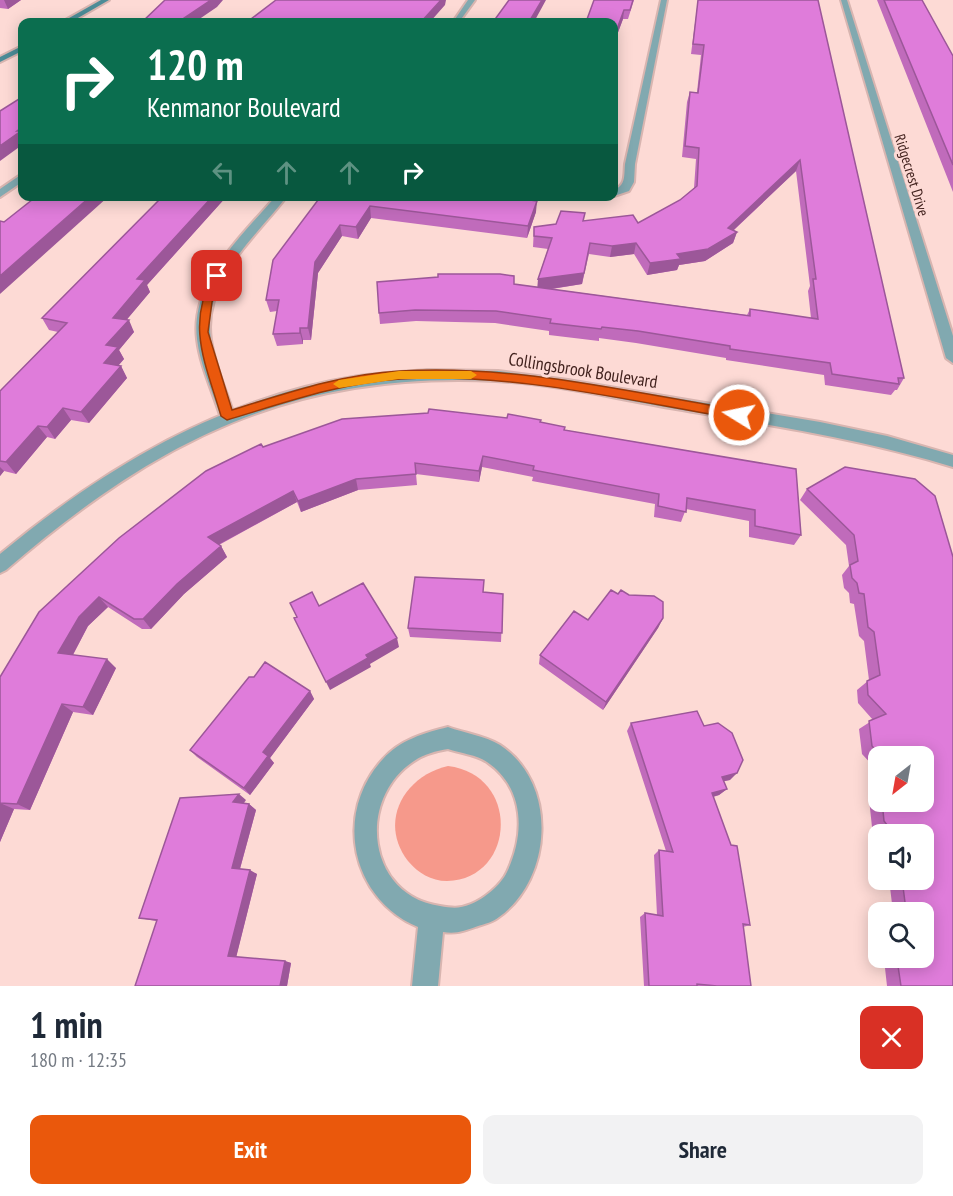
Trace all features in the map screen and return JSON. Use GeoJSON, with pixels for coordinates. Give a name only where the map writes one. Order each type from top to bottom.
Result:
{"type":"FeatureCollection","features":[{"type":"Feature","properties":{"kind":"main road"},"geometry":{"type":"LineString","coordinates":[[73,18],[106,0]]}},
{"type":"Feature","properties":{"kind":"main road"},"geometry":{"type":"LineString","coordinates":[[0,60],[18,50]]}},
{"type":"Feature","properties":{"kind":"street"},"geometry":{"type":"LineString","coordinates":[[459,18],[472,0]]}},
{"type":"Feature","properties":{"kind":"street"},"geometry":{"type":"LineString","coordinates":[[618,192],[626,189],[629,182],[630,164],[664,0]]}},
{"type":"Feature","properties":{"kind":"street","name":"Ridgecrest Drive"},"geometry":{"type":"LineString","coordinates":[[844,0],[953,358]]}},
{"type":"Feature","properties":{"kind":"street"},"geometry":{"type":"LineString","coordinates":[[0,194],[18,180]]}},
{"type":"Feature","properties":{"kind":"street"},"geometry":{"type":"LineString","coordinates":[[227,416],[203,332],[207,302],[217,276],[278,201]]}},
{"type":"Feature","properties":{"kind":"street","name":"Collingsbrook Boulevard"},"geometry":{"type":"LineString","coordinates":[[0,565],[62,513],[113,476],[160,448],[227,416],[324,386],[399,375],[499,376],[832,430],[953,461]]}},
{"type":"Feature","properties":{"kind":"street"},"geometry":{"type":"LineString","coordinates":[[448,738],[473,742],[497,754],[516,773],[528,800],[533,829],[528,860],[513,888],[490,909],[462,921],[431,921],[404,909],[383,889],[369,862],[365,832],[370,803],[382,777],[400,757],[423,743],[448,738]]}},
{"type":"Feature","properties":{"kind":"street"},"geometry":{"type":"LineString","coordinates":[[425,986],[431,921]]}},
{"type":"Feature","properties":{"kind":"shaded area"},"geometry":{"type":"Polygon","coordinates":[[[448,766],[472,773],[488,787],[498,806],[501,826],[497,846],[487,863],[470,876],[441,881],[421,873],[408,861],[399,846],[395,831],[400,803],[408,790],[432,771],[448,766]]]}},
{"type":"Feature","properties":{"kind":"building"},"geometry":{"type":"Polygon","coordinates":[[[165,0],[211,0],[184,18],[146,18],[165,0]]]}},
{"type":"Feature","properties":{"kind":"building"},"geometry":{"type":"Polygon","coordinates":[[[276,0],[441,0],[425,18],[252,18],[276,0]]]}},
{"type":"Feature","properties":{"kind":"building"},"geometry":{"type":"Polygon","coordinates":[[[509,0],[542,0],[531,18],[496,18],[509,0]]]}},
{"type":"Feature","properties":{"kind":"building"},"geometry":{"type":"Polygon","coordinates":[[[594,0],[633,0],[630,10],[624,10],[618,26],[618,18],[587,18],[594,0]]]}},
{"type":"Feature","properties":{"kind":"building"},"geometry":{"type":"Polygon","coordinates":[[[698,0],[818,0],[904,378],[898,378],[899,384],[832,374],[830,363],[730,349],[730,346],[638,331],[550,323],[551,319],[496,311],[415,310],[379,313],[377,282],[438,277],[438,274],[500,274],[514,276],[514,284],[750,316],[750,309],[818,319],[813,279],[816,279],[800,160],[728,228],[737,232],[708,249],[677,254],[681,259],[650,263],[636,243],[612,246],[590,243],[584,273],[538,279],[552,238],[534,236],[534,227],[556,224],[561,211],[585,213],[583,221],[633,215],[638,223],[680,200],[697,186],[699,148],[685,146],[690,92],[698,93],[704,45],[693,44],[698,0]]]}},
{"type":"Feature","properties":{"kind":"building"},"geometry":{"type":"Polygon","coordinates":[[[884,0],[922,0],[953,56],[953,165],[884,0]]]}},
{"type":"Feature","properties":{"kind":"building"},"geometry":{"type":"Polygon","coordinates":[[[18,100],[18,133],[0,146],[0,111],[18,100]]]}},
{"type":"Feature","properties":{"kind":"building"},"geometry":{"type":"Polygon","coordinates":[[[31,201],[85,201],[0,276],[0,221],[4,222],[31,201]]]}},
{"type":"Feature","properties":{"kind":"building"},"geometry":{"type":"Polygon","coordinates":[[[158,201],[208,201],[137,279],[145,280],[113,318],[129,320],[106,345],[118,347],[104,363],[121,366],[81,412],[63,408],[47,427],[38,426],[6,462],[0,461],[0,391],[67,323],[42,318],[158,201]]]}},
{"type":"Feature","properties":{"kind":"building"},"geometry":{"type":"Polygon","coordinates":[[[317,201],[537,201],[528,226],[370,206],[356,227],[340,225],[315,262],[308,328],[300,328],[300,333],[273,334],[279,300],[266,300],[273,260],[317,201]]]}},
{"type":"Feature","properties":{"kind":"building"},"geometry":{"type":"Polygon","coordinates":[[[429,409],[507,418],[508,414],[541,420],[540,422],[565,427],[564,430],[796,469],[801,535],[755,526],[755,510],[687,498],[686,512],[658,506],[659,494],[533,470],[534,466],[483,456],[479,471],[415,463],[416,474],[356,479],[298,501],[293,491],[208,537],[221,546],[177,584],[143,619],[134,619],[99,597],[79,617],[58,653],[107,659],[83,707],[62,704],[17,804],[0,803],[0,677],[39,612],[119,538],[206,471],[261,444],[263,447],[342,419],[428,413],[429,409]]]}},
{"type":"Feature","properties":{"kind":"building"},"geometry":{"type":"Polygon","coordinates":[[[845,467],[915,479],[935,496],[953,557],[953,986],[901,986],[898,968],[934,968],[934,902],[905,902],[903,890],[934,890],[934,824],[886,824],[883,812],[934,812],[934,746],[872,746],[869,721],[886,714],[868,695],[867,681],[880,675],[874,632],[868,627],[864,594],[859,593],[857,583],[852,578],[850,565],[858,561],[854,535],[807,489],[845,467]]]}},
{"type":"Feature","properties":{"kind":"building"},"geometry":{"type":"Polygon","coordinates":[[[415,577],[484,580],[483,592],[503,594],[502,633],[408,628],[415,577]]]}},
{"type":"Feature","properties":{"kind":"building"},"geometry":{"type":"Polygon","coordinates":[[[363,583],[397,638],[366,655],[368,658],[326,682],[294,618],[297,617],[290,603],[312,592],[319,606],[363,583]]]}},
{"type":"Feature","properties":{"kind":"building"},"geometry":{"type":"Polygon","coordinates":[[[611,590],[618,594],[621,590],[629,595],[654,596],[663,602],[663,618],[606,702],[540,655],[574,611],[588,620],[611,590]]]}},
{"type":"Feature","properties":{"kind":"building"},"geometry":{"type":"Polygon","coordinates":[[[265,662],[310,691],[263,752],[268,756],[244,788],[190,750],[249,677],[254,677],[265,662]]]}},
{"type":"Feature","properties":{"kind":"building"},"geometry":{"type":"Polygon","coordinates":[[[697,711],[704,726],[718,723],[732,733],[743,760],[737,773],[722,777],[727,789],[712,793],[731,845],[737,846],[750,925],[743,924],[751,986],[697,984],[697,986],[649,986],[645,913],[663,916],[659,850],[673,852],[631,723],[697,711]]]}},
{"type":"Feature","properties":{"kind":"building"},"geometry":{"type":"Polygon","coordinates":[[[239,794],[233,802],[249,804],[232,868],[250,870],[228,956],[285,961],[280,986],[135,986],[157,920],[139,918],[180,798],[239,794]]]}},
{"type":"Feature","properties":{"kind":"slow traffic"},"geometry":{"type":"LineString","coordinates":[[339,384],[399,375],[471,375]]}},
{"type":"Feature","properties":{"kind":"route"},"geometry":{"type":"LineString","coordinates":[[217,276],[207,302],[203,332],[227,416],[324,386],[399,375],[499,376],[739,415]]}}]}
